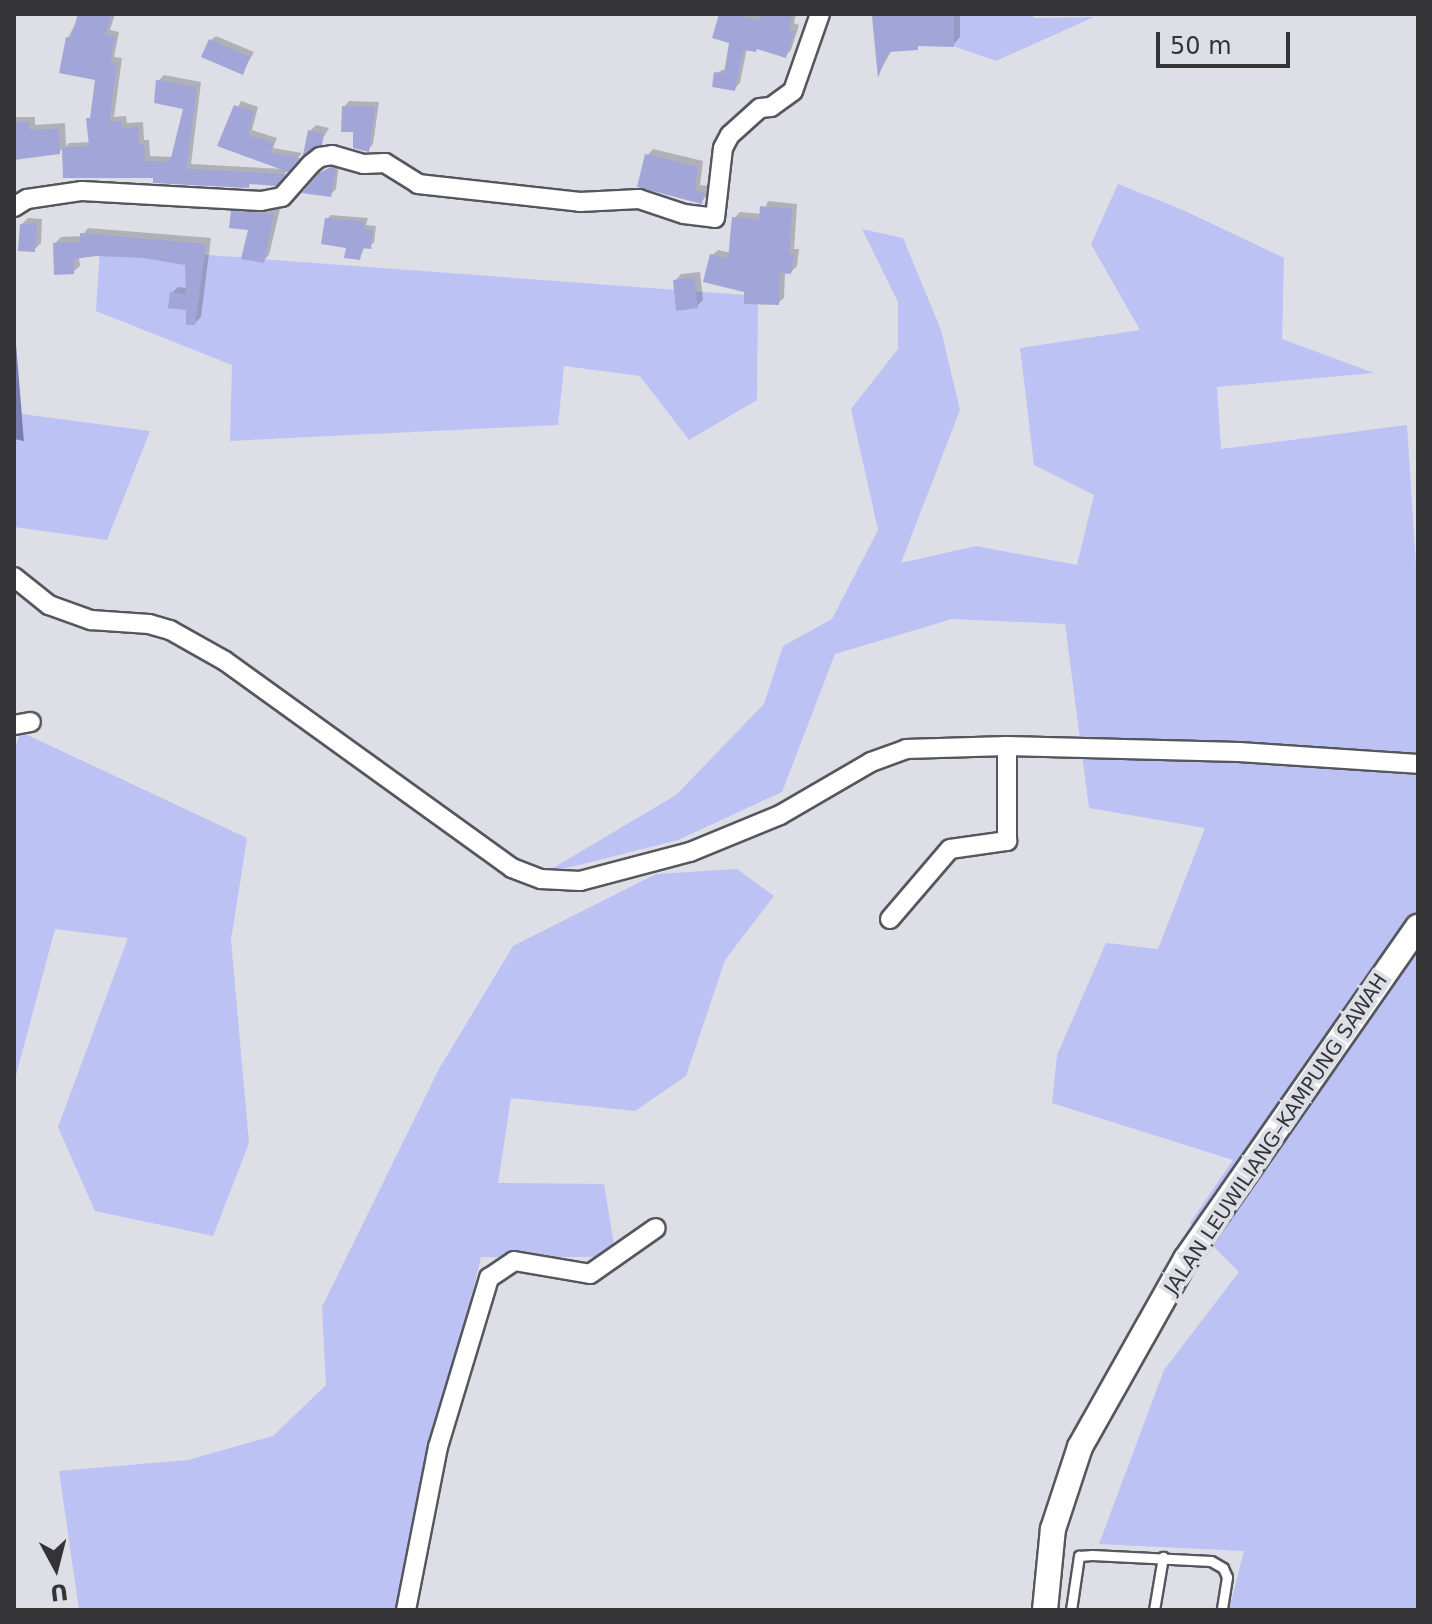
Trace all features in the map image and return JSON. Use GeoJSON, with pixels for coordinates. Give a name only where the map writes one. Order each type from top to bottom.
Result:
{"type":"FeatureCollection","features":[{"type":"Feature","properties":{"kind":"main road","name":"JALAN LEUWILIANG–KAMPUNG SAWAH"},"geometry":{"type":"LineString","coordinates":[[1045,1610],[1053,1529],[1080,1447],[1186,1259],[1418,927]]}},
{"type":"Feature","properties":{"kind":"street"},"geometry":{"type":"LineString","coordinates":[[14,207],[27,199],[82,191],[261,201],[282,197],[311,164],[320,157],[332,155],[364,164],[385,163],[418,184],[580,202],[639,199],[684,214],[715,218],[723,148],[730,135],[760,108],[771,107],[793,91],[820,14]]}},
{"type":"Feature","properties":{"kind":"street"},"geometry":{"type":"LineString","coordinates":[[14,577],[49,605],[91,620],[149,624],[170,630],[225,661],[512,868],[541,879],[592,879],[690,852],[780,815],[871,762],[906,749],[1007,746],[1239,752],[1418,764]]}},
{"type":"Feature","properties":{"kind":"street"},"geometry":{"type":"LineString","coordinates":[[890,919],[950,849],[1007,841],[1007,746]]}},
{"type":"Feature","properties":{"kind":"street"},"geometry":{"type":"LineString","coordinates":[[406,1610],[438,1447],[489,1278],[514,1261],[590,1274],[656,1228]]}},
{"type":"Feature","properties":{"kind":"lane"},"geometry":{"type":"LineString","coordinates":[[1071,1610],[1079,1556],[1211,1561],[1223,1568],[1227,1589],[1222,1610]]}},
{"type":"Feature","properties":{"kind":"lane"},"geometry":{"type":"LineString","coordinates":[[1154,1610],[1163,1557]]}},
{"type":"Feature","properties":{"kind":"shaded area"},"geometry":{"type":"Polygon","coordinates":[[[906,14],[1094,17],[996,61],[905,29],[906,14]]]}},
{"type":"Feature","properties":{"kind":"shaded area"},"geometry":{"type":"Polygon","coordinates":[[[1118,184],[1183,210],[1284,258],[1282,339],[1374,373],[1217,387],[1221,449],[1407,425],[1418,598],[1418,1610],[1229,1610],[1244,1551],[1099,1544],[1164,1370],[1239,1272],[1190,1223],[1233,1160],[1052,1103],[1057,1055],[1106,943],[1158,949],[1205,828],[1089,808],[1065,624],[952,619],[835,654],[782,792],[678,840],[543,874],[676,795],[764,704],[783,646],[832,619],[878,530],[851,409],[898,349],[898,302],[862,229],[903,238],[941,330],[960,410],[901,563],[976,546],[1077,565],[1094,495],[1034,465],[1020,348],[1140,330],[1091,244],[1118,184]]]}},
{"type":"Feature","properties":{"kind":"shaded area"},"geometry":{"type":"Polygon","coordinates":[[[100,247],[758,296],[757,400],[689,440],[640,376],[564,366],[558,425],[230,441],[232,365],[96,311],[100,247]]]}},
{"type":"Feature","properties":{"kind":"shaded area"},"geometry":{"type":"Polygon","coordinates":[[[15,332],[24,441],[14,439],[15,332]]]}},
{"type":"Feature","properties":{"kind":"shaded area"},"geometry":{"type":"Polygon","coordinates":[[[22,414],[150,431],[107,540],[14,527],[14,439],[24,440],[22,414]]]}},
{"type":"Feature","properties":{"kind":"shaded area"},"geometry":{"type":"Polygon","coordinates":[[[21,732],[247,838],[231,940],[249,1143],[213,1236],[95,1211],[58,1127],[128,938],[55,929],[14,1083],[14,750],[21,732]]]}},
{"type":"Feature","properties":{"kind":"shaded area"},"geometry":{"type":"Polygon","coordinates":[[[737,869],[774,896],[725,960],[686,1076],[635,1111],[511,1098],[498,1183],[604,1184],[616,1257],[481,1257],[440,1430],[414,1610],[79,1610],[59,1471],[188,1460],[273,1436],[326,1385],[322,1307],[439,1069],[513,946],[656,874],[737,869]]]}},
{"type":"Feature","properties":{"kind":"building"},"geometry":{"type":"Polygon","coordinates":[[[78,14],[112,14],[105,35],[115,37],[110,62],[117,63],[109,122],[121,121],[122,128],[138,127],[139,144],[144,144],[145,161],[170,162],[183,109],[154,103],[156,80],[197,87],[186,169],[286,174],[276,186],[249,184],[249,188],[153,183],[153,178],[63,178],[62,148],[89,146],[86,118],[90,118],[95,80],[59,73],[66,37],[71,38],[78,14]]]}},
{"type":"Feature","properties":{"kind":"building"},"geometry":{"type":"Polygon","coordinates":[[[719,14],[737,14],[759,21],[761,14],[792,14],[789,29],[795,31],[786,58],[757,49],[756,52],[743,50],[735,91],[712,87],[714,72],[724,74],[729,43],[712,38],[719,14]]]}},
{"type":"Feature","properties":{"kind":"building"},"geometry":{"type":"Polygon","coordinates":[[[872,16],[954,16],[954,47],[918,46],[918,50],[888,52],[878,78],[872,16]]]}},
{"type":"Feature","properties":{"kind":"building"},"geometry":{"type":"Polygon","coordinates":[[[209,39],[250,57],[243,75],[201,57],[209,39]]]}},
{"type":"Feature","properties":{"kind":"building"},"geometry":{"type":"Polygon","coordinates":[[[234,105],[254,112],[248,135],[273,143],[270,153],[300,158],[288,172],[217,146],[234,105]]]}},
{"type":"Feature","properties":{"kind":"building"},"geometry":{"type":"Polygon","coordinates":[[[342,106],[375,107],[369,152],[353,148],[353,132],[341,132],[342,106]]]}},
{"type":"Feature","properties":{"kind":"building"},"geometry":{"type":"Polygon","coordinates":[[[14,122],[29,122],[29,130],[59,129],[60,154],[14,160],[14,122]]]}},
{"type":"Feature","properties":{"kind":"building"},"geometry":{"type":"Polygon","coordinates":[[[308,130],[324,134],[322,145],[303,155],[308,130]]]}},
{"type":"Feature","properties":{"kind":"building"},"geometry":{"type":"Polygon","coordinates":[[[645,154],[698,167],[695,190],[704,192],[702,204],[637,187],[645,154]]]}},
{"type":"Feature","properties":{"kind":"building"},"geometry":{"type":"Polygon","coordinates":[[[331,167],[336,169],[331,197],[302,193],[319,173],[331,167]]]}},
{"type":"Feature","properties":{"kind":"building"},"geometry":{"type":"Polygon","coordinates":[[[760,206],[792,209],[789,254],[794,255],[791,274],[780,273],[779,305],[744,304],[744,292],[703,282],[710,254],[728,259],[732,217],[759,220],[760,206]]]}},
{"type":"Feature","properties":{"kind":"building"},"geometry":{"type":"Polygon","coordinates":[[[231,211],[274,214],[264,263],[241,259],[248,230],[229,228],[231,211]]]}},
{"type":"Feature","properties":{"kind":"building"},"geometry":{"type":"Polygon","coordinates":[[[325,218],[365,222],[363,229],[373,230],[371,249],[362,248],[360,260],[344,258],[346,248],[321,244],[325,218]]]}},
{"type":"Feature","properties":{"kind":"building"},"geometry":{"type":"Polygon","coordinates":[[[20,224],[37,224],[35,252],[18,251],[20,224]]]}},
{"type":"Feature","properties":{"kind":"building"},"geometry":{"type":"Polygon","coordinates":[[[80,233],[206,244],[195,325],[186,325],[186,310],[168,308],[170,292],[186,294],[185,265],[143,258],[96,256],[74,259],[74,274],[54,275],[53,243],[80,242],[80,233]]]}},
{"type":"Feature","properties":{"kind":"building"},"geometry":{"type":"Polygon","coordinates":[[[694,277],[698,308],[676,311],[673,280],[694,277]]]}}]}
